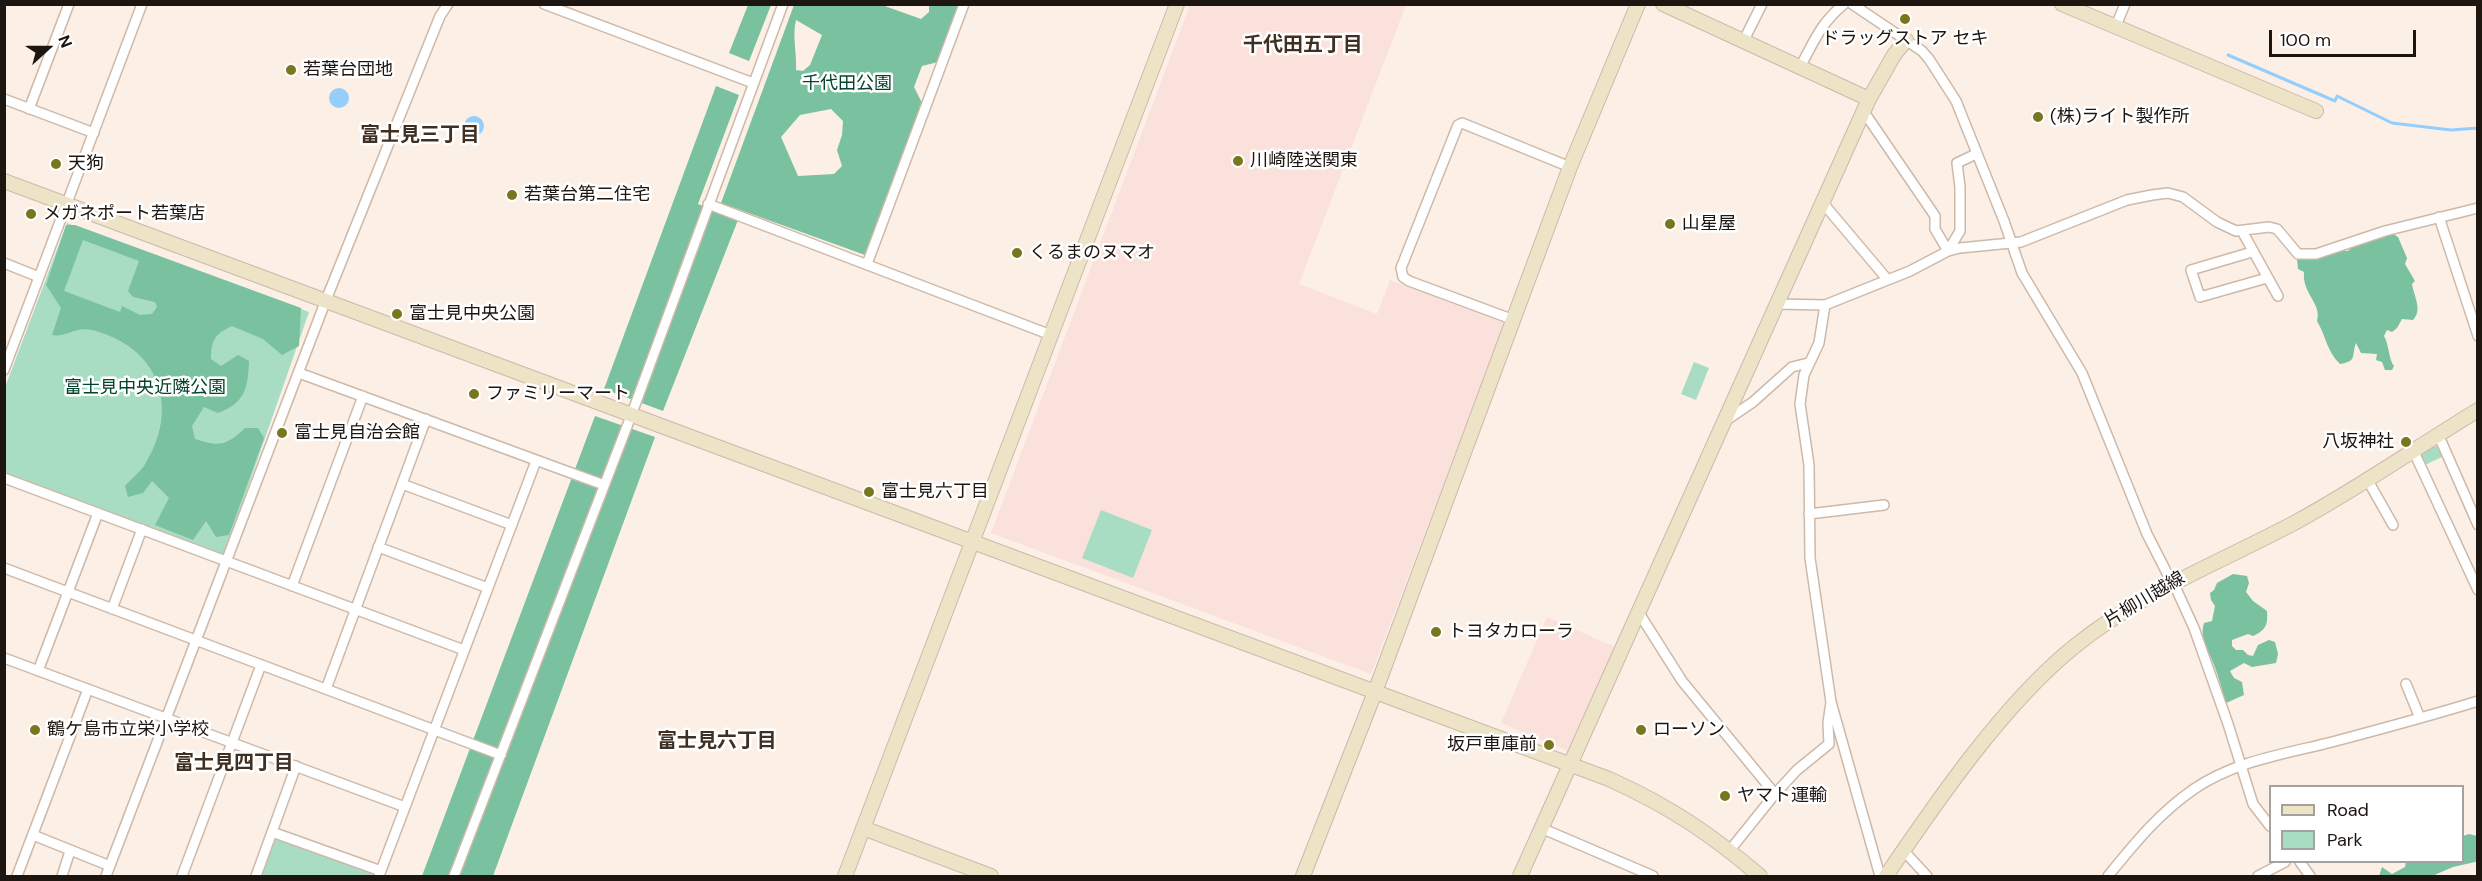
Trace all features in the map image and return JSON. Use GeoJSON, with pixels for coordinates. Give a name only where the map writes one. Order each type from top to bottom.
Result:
{"type":"FeatureCollection","features":[{"type":"Feature","properties":{"kind":"street"},"geometry":{"type":"LineString","coordinates":[[4,370],[142,4]]}},
{"type":"Feature","properties":{"kind":"street"},"geometry":{"type":"LineString","coordinates":[[106,876],[326,300],[440,16],[448,4]]}},
{"type":"Feature","properties":{"kind":"street"},"geometry":{"type":"LineString","coordinates":[[544,4],[753,84]]}},
{"type":"Feature","properties":{"kind":"street"},"geometry":{"type":"LineString","coordinates":[[454,876],[631,416],[783,4]]}},
{"type":"Feature","properties":{"kind":"street"},"geometry":{"type":"LineString","coordinates":[[867,264],[964,4]]}},
{"type":"Feature","properties":{"kind":"street"},"geometry":{"type":"LineString","coordinates":[[845,876],[1177,4]]}},
{"type":"Feature","properties":{"kind":"street"},"geometry":{"type":"LineString","coordinates":[[1303,876],[1375,692],[1570,166],[1638,4]]}},
{"type":"Feature","properties":{"kind":"street"},"geometry":{"type":"LineString","coordinates":[[1663,4],[1800,67],[1866,105],[1935,216],[1935,229],[1948,251]]}},
{"type":"Feature","properties":{"kind":"street"},"geometry":{"type":"LineString","coordinates":[[1744,40],[1762,4]]}},
{"type":"Feature","properties":{"kind":"street"},"geometry":{"type":"LineString","coordinates":[[1800,67],[1823,24],[1844,4]]}},
{"type":"Feature","properties":{"kind":"street"},"geometry":{"type":"LineString","coordinates":[[1852,4],[1906,40],[1929,59],[1956,101],[2022,273],[2082,373],[2147,534],[2191,621],[2253,804],[2269,824]]}},
{"type":"Feature","properties":{"kind":"street"},"geometry":{"type":"LineString","coordinates":[[2062,4],[2316,111]]}},
{"type":"Feature","properties":{"kind":"street"},"geometry":{"type":"LineString","coordinates":[[2115,28],[2125,4]]}},
{"type":"Feature","properties":{"kind":"street"},"geometry":{"type":"LineString","coordinates":[[29,109],[65,5]]}},
{"type":"Feature","properties":{"kind":"street"},"geometry":{"type":"LineString","coordinates":[[1520,876],[1866,105],[1894,55],[1906,40]]}},
{"type":"Feature","properties":{"kind":"street"},"geometry":{"type":"LineString","coordinates":[[4,99],[94,133]]}},
{"type":"Feature","properties":{"kind":"street"},"geometry":{"type":"LineString","coordinates":[[1514,320],[1405,279],[1401,273],[1403,264],[1458,125],[1462,123],[1570,166]]}},
{"type":"Feature","properties":{"kind":"street"},"geometry":{"type":"LineString","coordinates":[[1948,251],[1960,231],[1960,187],[1956,163],[1976,154]]}},
{"type":"Feature","properties":{"kind":"street"},"geometry":{"type":"LineString","coordinates":[[4,181],[1570,764],[1654,800],[1692,822],[1760,876]]}},
{"type":"Feature","properties":{"kind":"street"},"geometry":{"type":"LineString","coordinates":[[1776,304],[1825,305],[1910,271],[1948,251],[2021,242],[2127,200],[2168,193],[2183,197],[2227,228],[2242,231],[2269,227],[2277,229],[2295,252],[2305,255],[2316,254],[2439,217],[2478,208]]}},
{"type":"Feature","properties":{"kind":"street"},"geometry":{"type":"LineString","coordinates":[[1822,202],[1887,279]]}},
{"type":"Feature","properties":{"kind":"street"},"geometry":{"type":"LineString","coordinates":[[708,204],[1051,335]]}},
{"type":"Feature","properties":{"kind":"street"},"geometry":{"type":"LineString","coordinates":[[2439,217],[2478,336]]}},
{"type":"Feature","properties":{"kind":"street"},"geometry":{"type":"LineString","coordinates":[[2242,231],[2278,296]]}},
{"type":"Feature","properties":{"kind":"street"},"geometry":{"type":"LineString","coordinates":[[2252,252],[2191,270],[2200,297],[2267,278]]}},
{"type":"Feature","properties":{"kind":"street"},"geometry":{"type":"LineString","coordinates":[[4,263],[39,277]]}},
{"type":"Feature","properties":{"kind":"street"},"geometry":{"type":"LineString","coordinates":[[1825,305],[1819,343],[1804,375],[1800,404],[1809,465],[1810,558],[1831,702],[1880,876]]}},
{"type":"Feature","properties":{"kind":"street"},"geometry":{"type":"LineString","coordinates":[[1722,423],[1753,402],[1792,367],[1809,363]]}},
{"type":"Feature","properties":{"kind":"street"},"geometry":{"type":"LineString","coordinates":[[299,373],[604,485]]}},
{"type":"Feature","properties":{"kind":"street"},"geometry":{"type":"LineString","coordinates":[[292,586],[363,396]]}},
{"type":"Feature","properties":{"kind":"street","name":"片柳川越線"},"geometry":{"type":"LineString","coordinates":[[1886,876],[1969,761],[2024,694],[2073,647],[2101,626],[2172,582],[2290,525],[2478,410]]}},
{"type":"Feature","properties":{"kind":"street"},"geometry":{"type":"LineString","coordinates":[[326,689],[426,419]]}},
{"type":"Feature","properties":{"kind":"street"},"geometry":{"type":"LineString","coordinates":[[2438,434],[2478,525]]}},
{"type":"Feature","properties":{"kind":"street"},"geometry":{"type":"LineString","coordinates":[[2413,450],[2478,590]]}},
{"type":"Feature","properties":{"kind":"street"},"geometry":{"type":"LineString","coordinates":[[272,832],[380,874],[536,461]]}},
{"type":"Feature","properties":{"kind":"street"},"geometry":{"type":"LineString","coordinates":[[4,478],[464,650]]}},
{"type":"Feature","properties":{"kind":"street"},"geometry":{"type":"LineString","coordinates":[[2367,479],[2394,525]]}},
{"type":"Feature","properties":{"kind":"street"},"geometry":{"type":"LineString","coordinates":[[402,484],[512,525]]}},
{"type":"Feature","properties":{"kind":"street"},"geometry":{"type":"LineString","coordinates":[[1809,513],[1884,505]]}},
{"type":"Feature","properties":{"kind":"street"},"geometry":{"type":"LineString","coordinates":[[38,671],[98,513]]}},
{"type":"Feature","properties":{"kind":"street"},"geometry":{"type":"LineString","coordinates":[[112,609],[142,529]]}},
{"type":"Feature","properties":{"kind":"street"},"geometry":{"type":"LineString","coordinates":[[378,547],[488,588]]}},
{"type":"Feature","properties":{"kind":"street"},"geometry":{"type":"LineString","coordinates":[[4,568],[501,755]]}},
{"type":"Feature","properties":{"kind":"street"},"geometry":{"type":"LineString","coordinates":[[1639,613],[1682,681],[1775,794]]}},
{"type":"Feature","properties":{"kind":"street"},"geometry":{"type":"LineString","coordinates":[[4,658],[405,807]]}},
{"type":"Feature","properties":{"kind":"street"},"geometry":{"type":"LineString","coordinates":[[182,876],[261,665]]}},
{"type":"Feature","properties":{"kind":"street"},"geometry":{"type":"LineString","coordinates":[[2406,684],[2420,718]]}},
{"type":"Feature","properties":{"kind":"street"},"geometry":{"type":"LineString","coordinates":[[17,876],[88,689]]}},
{"type":"Feature","properties":{"kind":"street"},"geometry":{"type":"LineString","coordinates":[[2108,876],[2147,828],[2164,813],[2195,789],[2241,766],[2478,701]]}},
{"type":"Feature","properties":{"kind":"street"},"geometry":{"type":"LineString","coordinates":[[1730,850],[1797,770],[1829,744],[1828,723],[1831,702]]}},
{"type":"Feature","properties":{"kind":"street"},"geometry":{"type":"LineString","coordinates":[[256,876],[296,766]]}},
{"type":"Feature","properties":{"kind":"street"},"geometry":{"type":"LineString","coordinates":[[863,828],[991,876]]}},
{"type":"Feature","properties":{"kind":"street"},"geometry":{"type":"LineString","coordinates":[[1541,828],[1653,876]]}},
{"type":"Feature","properties":{"kind":"street"},"geometry":{"type":"LineString","coordinates":[[33,836],[110,866]]}},
{"type":"Feature","properties":{"kind":"street"},"geometry":{"type":"LineString","coordinates":[[62,876],[70,850]]}},
{"type":"Feature","properties":{"kind":"street"},"geometry":{"type":"LineString","coordinates":[[1903,850],[1927,876]]}},
{"type":"Feature","properties":{"kind":"street"},"geometry":{"type":"LineString","coordinates":[[2258,876],[2281,863]]}},
{"type":"Feature","properties":{"kind":"street"},"geometry":{"type":"LineString","coordinates":[[2301,863],[2310,876]]}},
{"type":"Feature","properties":{"kind":"shaded area"},"geometry":{"type":"Polygon","coordinates":[[[1190,5],[1406,5],[1299,284],[1377,314],[1390,280],[1505,323],[1371,674],[991,533],[1190,5]]]}},
{"type":"Feature","properties":{"kind":"shaded area"},"geometry":{"type":"Polygon","coordinates":[[[1547,617],[1615,647],[1568,751],[1501,723],[1547,617]]]}},
{"type":"Feature","properties":{"kind":"green space"},"geometry":{"type":"Polygon","coordinates":[[[748,5],[771,5],[749,61],[729,53],[748,5]]]}},
{"type":"Feature","properties":{"kind":"green space","name":"千代田公園"},"geometry":{"type":"Polygon","coordinates":[[[794,5],[882,5],[921,19],[929,12],[929,5],[960,5],[938,62],[922,66],[914,87],[922,103],[865,255],[721,203],[794,5]],[[796,20],[794,32],[796,70],[803,71],[810,65],[822,35],[796,20]],[[831,109],[800,115],[781,137],[798,176],[834,174],[842,166],[837,150],[842,135],[843,121],[831,109]]]}},
{"type":"Feature","properties":{"kind":"green space"},"geometry":{"type":"Polygon","coordinates":[[[716,86],[739,95],[698,204],[738,220],[663,411],[604,389],[716,86]]]}},
{"type":"Feature","properties":{"kind":"green space","name":"富士見中央近隣公園"},"geometry":{"type":"Polygon","coordinates":[[[67,223],[309,312],[224,556],[5,473],[4,390],[67,223]]]}},
{"type":"Feature","properties":{"kind":"green space"},"geometry":{"type":"Polygon","coordinates":[[[66,225],[75,225],[301,308],[299,346],[282,355],[263,339],[232,326],[218,335],[213,342],[211,359],[221,366],[238,355],[249,361],[248,379],[239,399],[227,409],[218,413],[204,407],[192,426],[195,439],[216,444],[227,442],[245,428],[258,428],[264,438],[229,535],[216,537],[206,521],[193,540],[155,525],[169,498],[152,481],[143,493],[128,497],[125,486],[144,466],[155,444],[161,423],[162,402],[157,383],[148,365],[134,350],[115,338],[86,329],[52,335],[61,308],[46,285],[66,225]],[[83,240],[64,291],[120,312],[122,306],[140,315],[152,314],[157,307],[155,302],[133,297],[128,291],[139,261],[83,240]]]}},
{"type":"Feature","properties":{"kind":"green space"},"geometry":{"type":"Polygon","coordinates":[[[2390,232],[2398,237],[2407,258],[2405,264],[2415,281],[2412,284],[2418,308],[2416,316],[2413,320],[2402,319],[2397,328],[2392,332],[2387,330],[2384,336],[2394,366],[2392,370],[2385,370],[2382,362],[2376,360],[2377,354],[2361,353],[2356,343],[2352,359],[2340,364],[2332,354],[2317,321],[2317,309],[2306,286],[2304,272],[2298,269],[2297,259],[2299,256],[2318,257],[2348,251],[2355,244],[2390,232]]]}},
{"type":"Feature","properties":{"kind":"green space"},"geometry":{"type":"Polygon","coordinates":[[[1694,362],[1709,368],[1696,400],[1681,394],[1694,362]]]}},
{"type":"Feature","properties":{"kind":"green space"},"geometry":{"type":"Polygon","coordinates":[[[595,416],[655,437],[493,876],[422,876],[595,416]]]}},
{"type":"Feature","properties":{"kind":"green space"},"geometry":{"type":"Polygon","coordinates":[[[2433,446],[2440,447],[2444,456],[2425,465],[2421,458],[2423,451],[2433,446]]]}},
{"type":"Feature","properties":{"kind":"green space"},"geometry":{"type":"Polygon","coordinates":[[[1101,510],[1152,530],[1133,578],[1082,558],[1101,510]]]}},
{"type":"Feature","properties":{"kind":"green space"},"geometry":{"type":"Polygon","coordinates":[[[2233,574],[2247,576],[2249,583],[2246,592],[2253,601],[2267,611],[2267,616],[2261,632],[2232,640],[2232,646],[2236,650],[2243,650],[2253,656],[2258,645],[2269,640],[2275,642],[2278,654],[2276,663],[2252,667],[2244,663],[2230,671],[2234,678],[2242,682],[2244,695],[2226,703],[2216,670],[2205,645],[2203,629],[2204,623],[2212,621],[2215,606],[2210,593],[2217,583],[2233,574]]]}},
{"type":"Feature","properties":{"kind":"green space"},"geometry":{"type":"Polygon","coordinates":[[[272,832],[381,871],[379,876],[256,876],[272,832]]]}},
{"type":"Feature","properties":{"kind":"green space"},"geometry":{"type":"Polygon","coordinates":[[[2464,836],[2477,836],[2477,861],[2475,862],[2453,867],[2432,876],[2379,876],[2382,867],[2392,874],[2405,867],[2406,863],[2464,863],[2464,836]]]}},
{"type":"Feature","properties":{"kind":"water"},"geometry":{"type":"Polygon","coordinates":[[[339,88],[346,91],[349,98],[346,105],[339,108],[332,105],[329,98],[332,91],[339,88]]]}},
{"type":"Feature","properties":{"kind":"water"},"geometry":{"type":"Polygon","coordinates":[[[474,116],[481,119],[484,126],[481,133],[474,136],[467,133],[464,126],[467,119],[474,116]]]}},
{"type":"Feature","properties":{"kind":"waterway"},"geometry":{"type":"LineString","coordinates":[[2228,55],[2335,101],[2337,96],[2392,123],[2451,130],[2478,128]]}},
{"type":"Feature","properties":{"kind":"place","name":"ドラッグストア セキ"},"geometry":{"type":"Point","coordinates":[1905,19]}},
{"type":"Feature","properties":{"kind":"place","name":"若葉台団地"},"geometry":{"type":"Point","coordinates":[291,70]}},
{"type":"Feature","properties":{"kind":"place","name":"(株)ライト製作所"},"geometry":{"type":"Point","coordinates":[2038,117]}},
{"type":"Feature","properties":{"kind":"place","name":"川崎陸送関東"},"geometry":{"type":"Point","coordinates":[1238,161]}},
{"type":"Feature","properties":{"kind":"place","name":"天狗"},"geometry":{"type":"Point","coordinates":[56,164]}},
{"type":"Feature","properties":{"kind":"place","name":"若葉台第二住宅"},"geometry":{"type":"Point","coordinates":[512,195]}},
{"type":"Feature","properties":{"kind":"place","name":"メガネポート若葉店"},"geometry":{"type":"Point","coordinates":[31,214]}},
{"type":"Feature","properties":{"kind":"place","name":"山星屋"},"geometry":{"type":"Point","coordinates":[1670,224]}},
{"type":"Feature","properties":{"kind":"place","name":"くるまのヌマオ"},"geometry":{"type":"Point","coordinates":[1017,253]}},
{"type":"Feature","properties":{"kind":"place","name":"富士見中央公園"},"geometry":{"type":"Point","coordinates":[397,314]}},
{"type":"Feature","properties":{"kind":"place","name":"ファミリーマート"},"geometry":{"type":"Point","coordinates":[474,394]}},
{"type":"Feature","properties":{"kind":"place","name":"富士見自治会館"},"geometry":{"type":"Point","coordinates":[282,433]}},
{"type":"Feature","properties":{"kind":"place","name":"八坂神社"},"geometry":{"type":"Point","coordinates":[2406,442]}},
{"type":"Feature","properties":{"kind":"place","name":"富士見六丁目"},"geometry":{"type":"Point","coordinates":[869,492]}},
{"type":"Feature","properties":{"kind":"place","name":"トヨタカローラ"},"geometry":{"type":"Point","coordinates":[1436,632]}},
{"type":"Feature","properties":{"kind":"place","name":"鶴ケ島市立栄小学校"},"geometry":{"type":"Point","coordinates":[35,730]}},
{"type":"Feature","properties":{"kind":"place","name":"ローソン"},"geometry":{"type":"Point","coordinates":[1641,730]}},
{"type":"Feature","properties":{"kind":"place","name":"坂戸車庫前"},"geometry":{"type":"Point","coordinates":[1549,745]}},
{"type":"Feature","properties":{"kind":"place","name":"ヤマト運輸"},"geometry":{"type":"Point","coordinates":[1725,796]}},
{"type":"Feature","properties":{"kind":"district","name":"千代田五丁目"},"geometry":{"type":"Point","coordinates":[1303,46]}},
{"type":"Feature","properties":{"kind":"district","name":"富士見三丁目"},"geometry":{"type":"Point","coordinates":[420,136]}},
{"type":"Feature","properties":{"kind":"district","name":"富士見六丁目"},"geometry":{"type":"Point","coordinates":[717,742]}},
{"type":"Feature","properties":{"kind":"district","name":"富士見四丁目"},"geometry":{"type":"Point","coordinates":[234,764]}}]}
